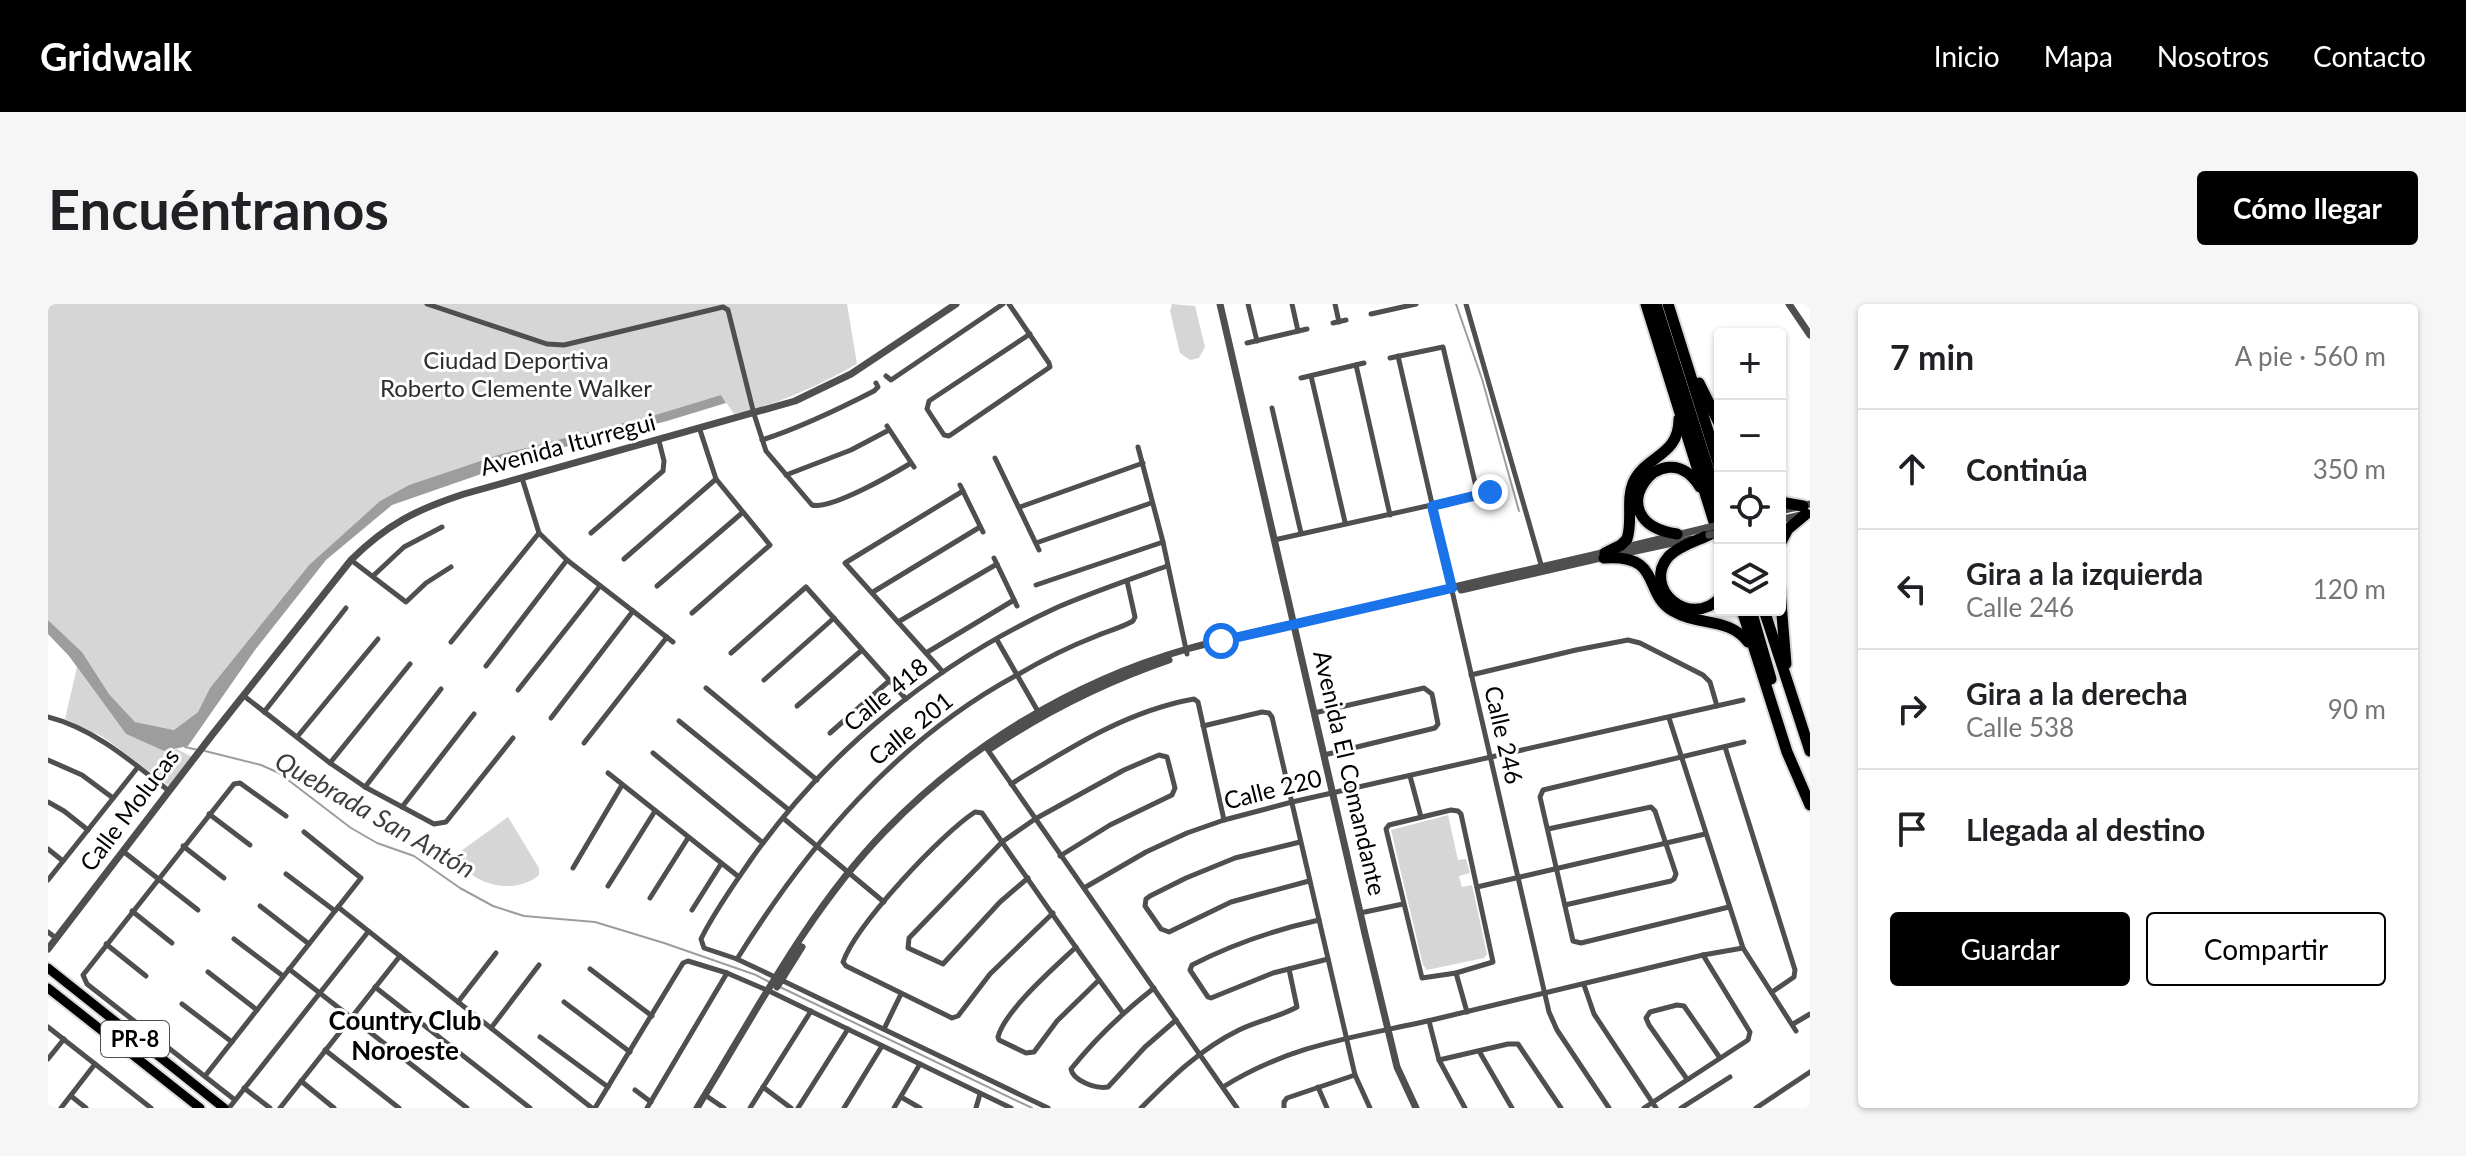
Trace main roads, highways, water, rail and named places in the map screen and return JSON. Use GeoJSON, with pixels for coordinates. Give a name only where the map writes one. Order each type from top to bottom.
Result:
{"type":"FeatureCollection","features":[{"type":"Feature","properties":{"kind":"highway"},"geometry":{"type":"LineString","coordinates":[[1644,304],[1714,504]]}},
{"type":"Feature","properties":{"kind":"highway"},"geometry":{"type":"LineString","coordinates":[[1656,304],[1714,504]]}},
{"type":"Feature","properties":{"kind":"highway"},"geometry":{"type":"LineString","coordinates":[[1668,304],[1714,450]]}},
{"type":"Feature","properties":{"kind":"highway"},"geometry":{"type":"LineString","coordinates":[[1680,343],[1714,413]]}},
{"type":"Feature","properties":{"kind":"highway"},"geometry":{"type":"LineString","coordinates":[[1679,411],[1679,428],[1672,445],[1641,472],[1633,484],[1627,539],[1604,555],[1639,565],[1670,610],[1735,629],[1749,643],[1756,657]]}},
{"type":"Feature","properties":{"kind":"highway"},"geometry":{"type":"LineString","coordinates":[[1677,534],[1658,531],[1641,517],[1639,491],[1650,474],[1671,467],[1686,472],[1714,506]]}},
{"type":"Feature","properties":{"kind":"highway"},"geometry":{"type":"LineString","coordinates":[[1786,504],[1807,509],[1786,533]]}},
{"type":"Feature","properties":{"kind":"highway"},"geometry":{"type":"LineString","coordinates":[[1714,534],[1678,549],[1668,558],[1663,568],[1662,582],[1673,602],[1688,609],[1709,607],[1714,603]]}},
{"type":"Feature","properties":{"kind":"highway"},"geometry":{"type":"LineString","coordinates":[[1744,616],[1787,752],[1810,804]]}},
{"type":"Feature","properties":{"kind":"highway"},"geometry":{"type":"LineString","coordinates":[[1753,616],[1810,804]]}},
{"type":"Feature","properties":{"kind":"highway"},"geometry":{"type":"LineString","coordinates":[[1766,616],[1810,751]]}},
{"type":"Feature","properties":{"kind":"highway"},"geometry":{"type":"LineString","coordinates":[[1782,616],[1786,681]]}},
{"type":"Feature","properties":{"kind":"main road","name":"PR-8"},"geometry":{"type":"LineString","coordinates":[[48,968],[226,1108]]}},
{"type":"Feature","properties":{"kind":"main road","name":"PR-8"},"geometry":{"type":"LineString","coordinates":[[48,988],[200,1108]]}},
{"type":"Feature","properties":{"kind":"waterway"},"geometry":{"type":"LineString","coordinates":[[1456,304],[1482,379],[1519,511]]}},
{"type":"Feature","properties":{"kind":"waterway","name":"Quebrada San Antón"},"geometry":{"type":"LineString","coordinates":[[185,747],[198,750]]}},
{"type":"Feature","properties":{"kind":"waterway","name":"Quebrada San Antón"},"geometry":{"type":"LineString","coordinates":[[205,751],[261,765],[279,773],[351,828],[377,843],[414,856],[460,888],[493,906],[524,916],[595,922],[664,943],[771,983]]}},
{"type":"Feature","properties":{"kind":"waterway","name":"Quebrada San Antón"},"geometry":{"type":"LineString","coordinates":[[780,987],[1032,1108]]}},
{"type":"Feature","properties":{"kind":"district","name":"Country Club Noroeste"},"geometry":{"type":"Point","coordinates":[405,1036]}},
{"type":"Feature","properties":{"kind":"park label","name":"Ciudad Deportiva Roberto Clemente Walker"},"geometry":{"type":"Point","coordinates":[516,375]}}]}
